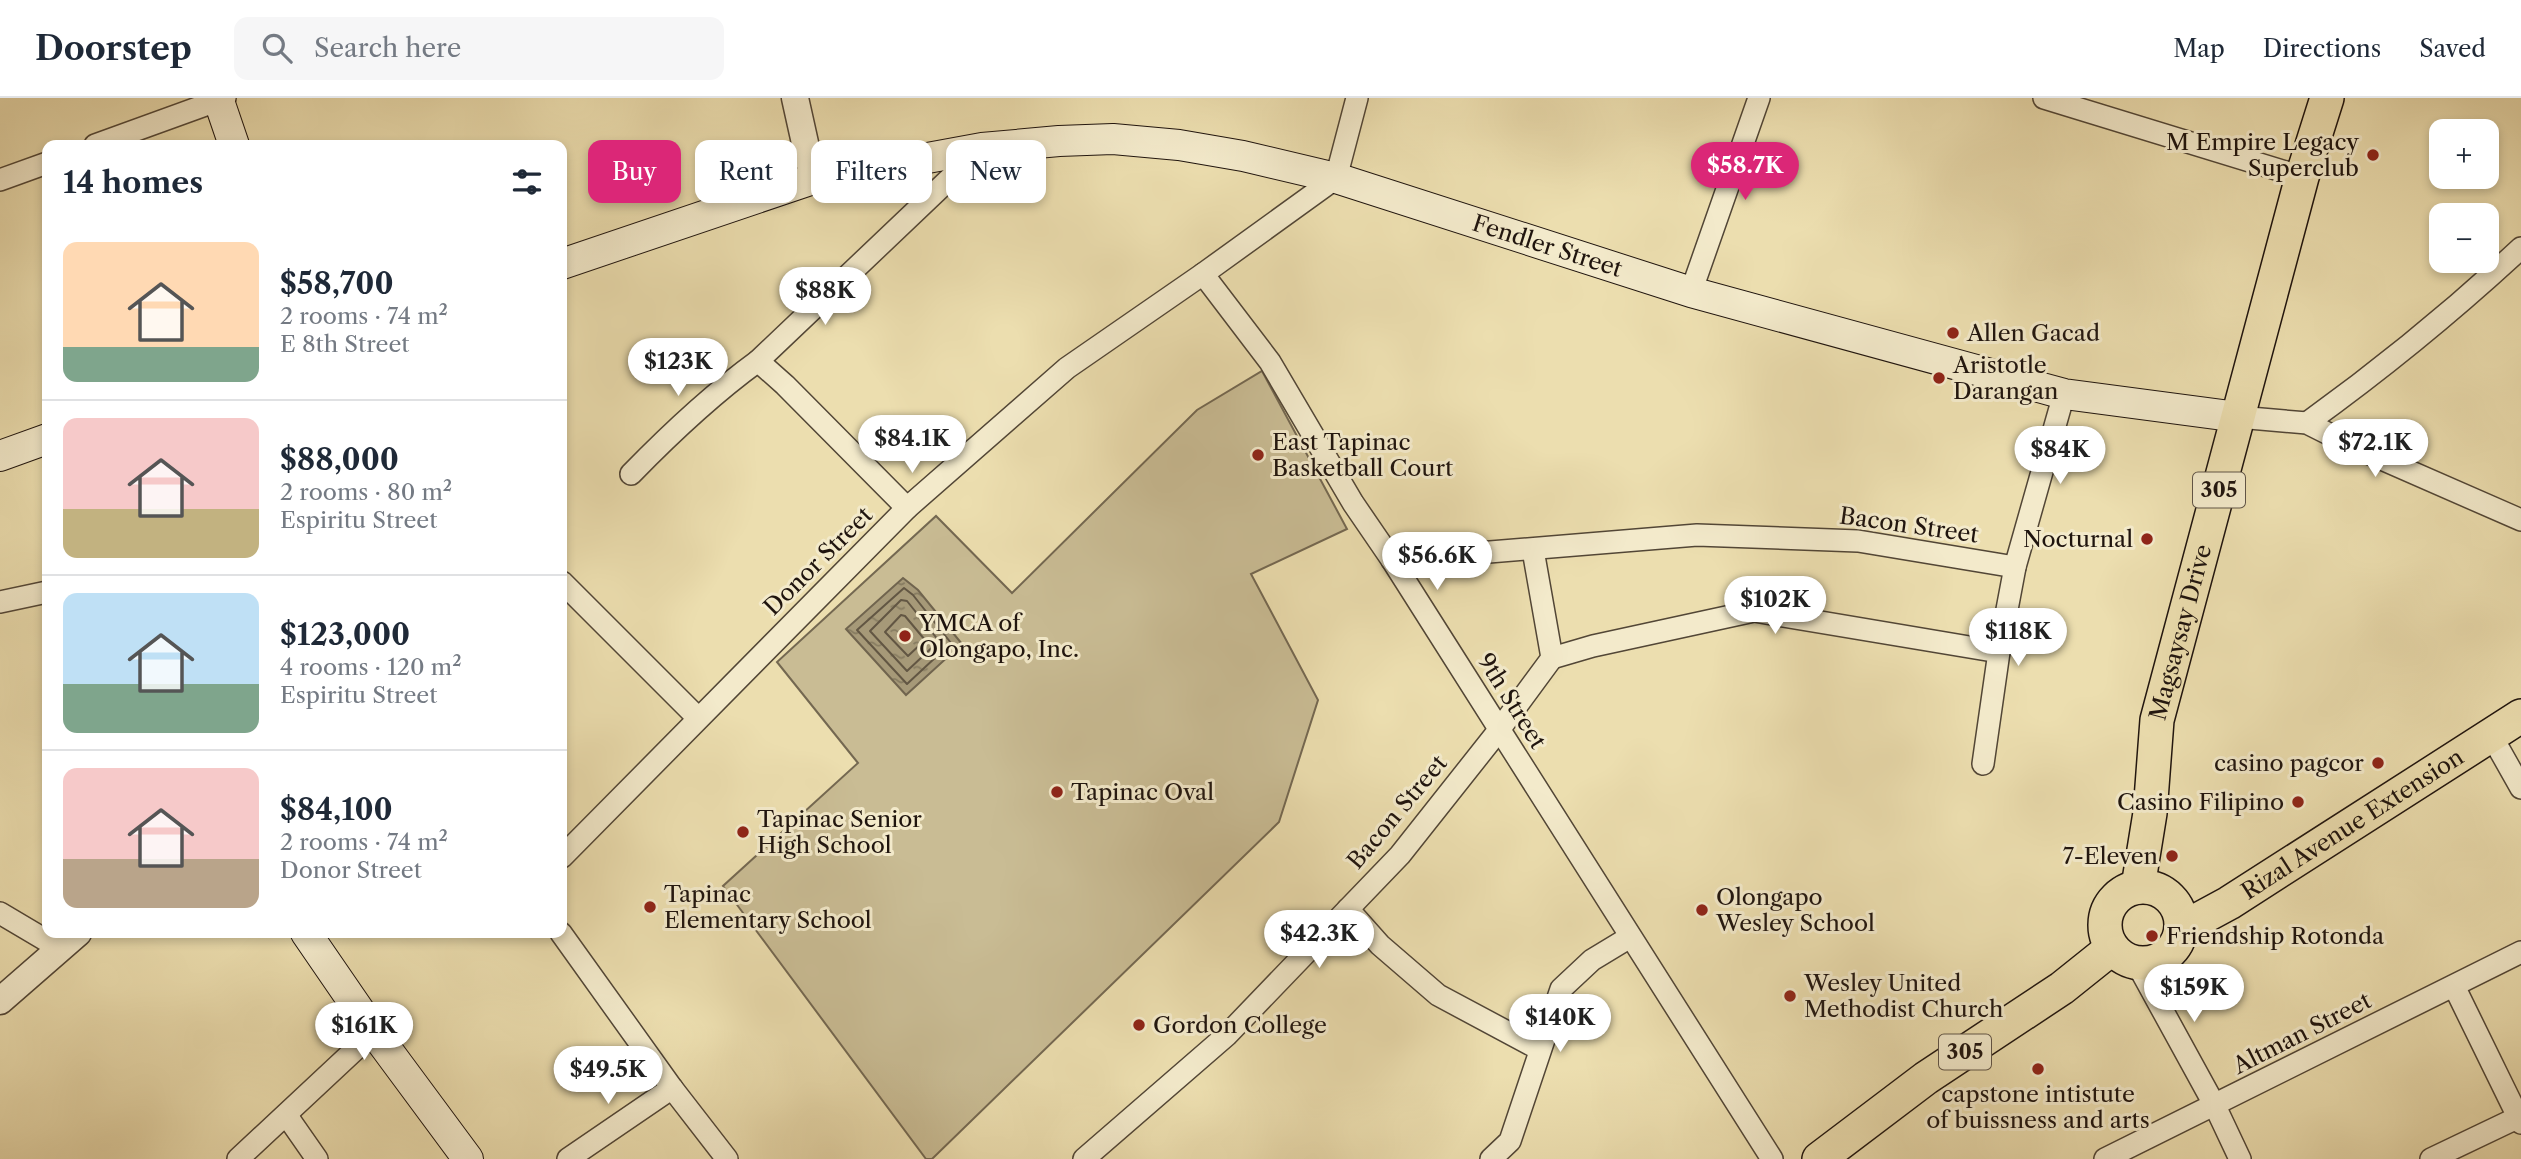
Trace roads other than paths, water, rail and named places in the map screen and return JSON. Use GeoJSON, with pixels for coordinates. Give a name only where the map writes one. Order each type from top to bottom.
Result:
{"type":"FeatureCollection","features":[{"type":"Feature","properties":{"kind":"main road","name":"Magsaysay Drive"},"geometry":{"type":"LineString","coordinates":[[2138,887],[2150,813],[2157,720],[2302,177],[2326,98]]}},
{"type":"Feature","properties":{"kind":"main road"},"geometry":{"type":"LineString","coordinates":[[221,99],[233,140]]}},
{"type":"Feature","properties":{"kind":"main road","name":"Fendler Street"},"geometry":{"type":"LineString","coordinates":[[1046,142],[1113,139],[1179,145],[1243,156],[1336,178],[1691,292],[2064,394],[2238,417]]}},
{"type":"Feature","properties":{"kind":"main road","name":"Fendler Street"},"geometry":{"type":"LineString","coordinates":[[567,262],[811,181]]}},
{"type":"Feature","properties":{"kind":"main road"},"geometry":{"type":"LineString","coordinates":[[0,456],[42,441]]}},
{"type":"Feature","properties":{"kind":"main road","name":"Rizal Avenue Extension"},"geometry":{"type":"LineString","coordinates":[[2181,929],[2229,903],[2521,716]]}},
{"type":"Feature","properties":{"kind":"main road"},"geometry":{"type":"LineString","coordinates":[[2124,955],[2107,938],[2105,926],[2106,915],[2118,896],[2128,890],[2138,887],[2161,891],[2169,898],[2180,918],[2181,929]]}},
{"type":"Feature","properties":{"kind":"main road","name":"305"},"geometry":{"type":"LineString","coordinates":[[1819,1159],[1926,1078],[2062,988],[2124,955],[2148,963],[2160,959],[2170,952],[2181,929]]}},
{"type":"Feature","properties":{"kind":"main road"},"geometry":{"type":"LineString","coordinates":[[309,938],[374,1032],[468,1159]]}},
{"type":"Feature","properties":{"kind":"street"},"geometry":{"type":"LineString","coordinates":[[795,98],[811,171]]}},
{"type":"Feature","properties":{"kind":"street"},"geometry":{"type":"LineString","coordinates":[[1336,178],[1357,98]]}},
{"type":"Feature","properties":{"kind":"street"},"geometry":{"type":"LineString","coordinates":[[1691,292],[1759,98]]}},
{"type":"Feature","properties":{"kind":"street"},"geometry":{"type":"LineString","coordinates":[[2044,98],[2302,177]]}},
{"type":"Feature","properties":{"kind":"street"},"geometry":{"type":"LineString","coordinates":[[109,140],[221,99]]}},
{"type":"Feature","properties":{"kind":"street"},"geometry":{"type":"LineString","coordinates":[[0,180],[42,165]]}},
{"type":"Feature","properties":{"kind":"street","name":"Donor Street"},"geometry":{"type":"LineString","coordinates":[[567,852],[907,508],[957,462],[1067,369],[1336,178]]}},
{"type":"Feature","properties":{"kind":"street"},"geometry":{"type":"LineString","coordinates":[[631,474],[682,422],[724,386],[758,362],[946,182]]}},
{"type":"Feature","properties":{"kind":"street"},"geometry":{"type":"LineString","coordinates":[[2307,423],[2471,295],[2521,248]]}},
{"type":"Feature","properties":{"kind":"street","name":"9th Street"},"geometry":{"type":"LineString","coordinates":[[1203,274],[1270,362],[1353,503],[1392,560],[1772,1159]]}},
{"type":"Feature","properties":{"kind":"street"},"geometry":{"type":"LineString","coordinates":[[758,362],[785,385],[907,508]]}},
{"type":"Feature","properties":{"kind":"street"},"geometry":{"type":"LineString","coordinates":[[1983,764],[1999,652],[2015,567],[2064,394]]}},
{"type":"Feature","properties":{"kind":"street","name":"Fendler Street"},"geometry":{"type":"LineString","coordinates":[[2238,417],[2307,423],[2361,450],[2521,520]]}},
{"type":"Feature","properties":{"kind":"street","name":"Bacon Street"},"geometry":{"type":"LineString","coordinates":[[1392,560],[1697,535],[1858,541],[2015,567]]}},
{"type":"Feature","properties":{"kind":"street"},"geometry":{"type":"LineString","coordinates":[[1533,550],[1552,658],[1593,646],[1754,611],[1999,652]]}},
{"type":"Feature","properties":{"kind":"street"},"geometry":{"type":"LineString","coordinates":[[567,587],[698,718]]}},
{"type":"Feature","properties":{"kind":"street"},"geometry":{"type":"LineString","coordinates":[[0,602],[42,594]]}},
{"type":"Feature","properties":{"kind":"street","name":"Bacon Street"},"geometry":{"type":"LineString","coordinates":[[1084,1159],[1227,1035],[1400,855],[1552,658]]}},
{"type":"Feature","properties":{"kind":"street"},"geometry":{"type":"LineString","coordinates":[[2491,735],[2521,788]]}},
{"type":"Feature","properties":{"kind":"street"},"geometry":{"type":"LineString","coordinates":[[1348,909],[1380,945],[1438,995],[1539,1049]]}},
{"type":"Feature","properties":{"kind":"street"},"geometry":{"type":"LineString","coordinates":[[0,914],[42,930]]}},
{"type":"Feature","properties":{"kind":"street"},"geometry":{"type":"LineString","coordinates":[[1491,1159],[1510,1140],[1561,989],[1592,960],[1630,937]]}},
{"type":"Feature","properties":{"kind":"street"},"geometry":{"type":"LineString","coordinates":[[565,938],[672,1088],[727,1159]]}},
{"type":"Feature","properties":{"kind":"street"},"geometry":{"type":"LineString","coordinates":[[0,1001],[68,940]]}},
{"type":"Feature","properties":{"kind":"street","name":"Altman Street"},"geometry":{"type":"LineString","coordinates":[[2105,1159],[2521,952]]}},
{"type":"Feature","properties":{"kind":"street"},"geometry":{"type":"LineString","coordinates":[[2124,955],[2215,1106],[2240,1159]]}},
{"type":"Feature","properties":{"kind":"street"},"geometry":{"type":"LineString","coordinates":[[2431,1159],[2520,1119],[2454,986]]}},
{"type":"Feature","properties":{"kind":"street"},"geometry":{"type":"LineString","coordinates":[[238,1159],[374,1032]]}},
{"type":"Feature","properties":{"kind":"street"},"geometry":{"type":"LineString","coordinates":[[568,1159],[672,1088]]}},
{"type":"Feature","properties":{"kind":"street"},"geometry":{"type":"LineString","coordinates":[[287,1116],[317,1159]]}},
{"type":"Feature","properties":{"kind":"water","name":"YMCA of Olongapo, Inc."},"geometry":{"type":"Polygon","coordinates":[[[903,578],[918,590],[962,644],[906,695],[846,629],[903,578]]]}},
{"type":"Feature","properties":{"kind":"place","name":"M Empire Legacy Superclub"},"geometry":{"type":"Point","coordinates":[2373,155]}},
{"type":"Feature","properties":{"kind":"place","name":"Allen Gacad"},"geometry":{"type":"Point","coordinates":[1953,333]}},
{"type":"Feature","properties":{"kind":"place","name":"Aristotle Darangan"},"geometry":{"type":"Point","coordinates":[1939,378]}},
{"type":"Feature","properties":{"kind":"place","name":"East Tapinac Basketball Court"},"geometry":{"type":"Point","coordinates":[1258,455]}},
{"type":"Feature","properties":{"kind":"place","name":"Nocturnal"},"geometry":{"type":"Point","coordinates":[2147,539]}},
{"type":"Feature","properties":{"kind":"place","name":"YMCA of Olongapo, Inc."},"geometry":{"type":"Point","coordinates":[905,636]}},
{"type":"Feature","properties":{"kind":"place","name":"casino pagcor"},"geometry":{"type":"Point","coordinates":[2378,763]}},
{"type":"Feature","properties":{"kind":"place","name":"Tapinac Oval"},"geometry":{"type":"Point","coordinates":[1057,792]}},
{"type":"Feature","properties":{"kind":"place","name":"Casino Filipino"},"geometry":{"type":"Point","coordinates":[2298,802]}},
{"type":"Feature","properties":{"kind":"place","name":"Tapinac Senior High School"},"geometry":{"type":"Point","coordinates":[743,832]}},
{"type":"Feature","properties":{"kind":"place","name":"7-Eleven"},"geometry":{"type":"Point","coordinates":[2172,856]}},
{"type":"Feature","properties":{"kind":"place","name":"Tapinac Elementary School"},"geometry":{"type":"Point","coordinates":[650,907]}},
{"type":"Feature","properties":{"kind":"place","name":"Olongapo Wesley School"},"geometry":{"type":"Point","coordinates":[1702,910]}},
{"type":"Feature","properties":{"kind":"place","name":"Friendship Rotonda"},"geometry":{"type":"Point","coordinates":[2152,936]}},
{"type":"Feature","properties":{"kind":"place","name":"Wesley United Methodist Church"},"geometry":{"type":"Point","coordinates":[1790,996]}},
{"type":"Feature","properties":{"kind":"place","name":"Gordon College"},"geometry":{"type":"Point","coordinates":[1139,1025]}},
{"type":"Feature","properties":{"kind":"place","name":"capstone intistute of buissness and arts"},"geometry":{"type":"Point","coordinates":[2038,1069]}}]}
